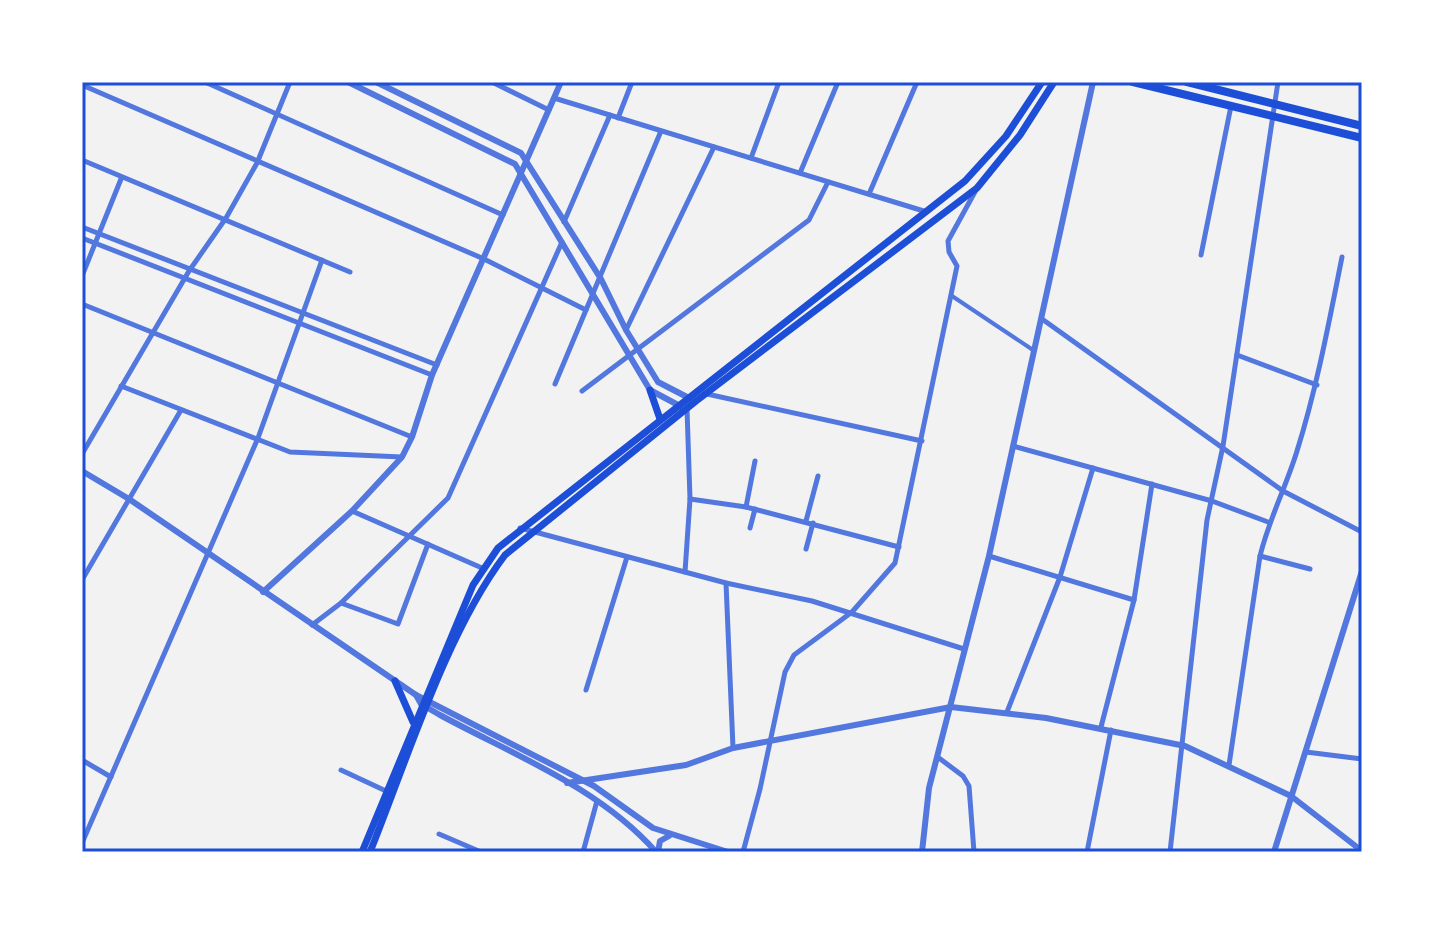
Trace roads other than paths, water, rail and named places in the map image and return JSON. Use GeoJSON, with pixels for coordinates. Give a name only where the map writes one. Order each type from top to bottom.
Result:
{"type":"FeatureCollection","features":[{"type":"Feature","properties":{"kind":"main road"},"geometry":{"type":"LineString","coordinates":[[362,852],[407,748],[413,722],[461,622],[482,568],[519,528],[928,213],[980,167],[1006,136],[1042,82]]}},
{"type":"Feature","properties":{"kind":"main road"},"geometry":{"type":"LineString","coordinates":[[461,622],[505,555],[530,532],[696,401],[977,188],[1014,142],[1054,82]]}},
{"type":"Feature","properties":{"kind":"main road"},"geometry":{"type":"LineString","coordinates":[[1133,82],[1362,138]]}},
{"type":"Feature","properties":{"kind":"main road"},"geometry":{"type":"LineString","coordinates":[[1187,82],[1362,126]]}},
{"type":"Feature","properties":{"kind":"main road"},"geometry":{"type":"LineString","coordinates":[[1006,136],[1014,142]]}},
{"type":"Feature","properties":{"kind":"main road"},"geometry":{"type":"LineString","coordinates":[[650,390],[660,419]]}},
{"type":"Feature","properties":{"kind":"main road"},"geometry":{"type":"LineString","coordinates":[[395,681],[413,722]]}},
{"type":"Feature","properties":{"kind":"main road"},"geometry":{"type":"LineString","coordinates":[[370,852],[424,700]]}},
{"type":"Feature","properties":{"kind":"street"},"geometry":{"type":"LineString","coordinates":[[205,82],[503,215]]}},
{"type":"Feature","properties":{"kind":"street"},"geometry":{"type":"LineString","coordinates":[[82,454],[156,332],[183,279],[226,218],[257,163],[290,82]]}},
{"type":"Feature","properties":{"kind":"street"},"geometry":{"type":"LineString","coordinates":[[348,82],[507,157],[521,173],[563,240],[650,390],[687,409],[690,499],[685,572]]}},
{"type":"Feature","properties":{"kind":"street"},"geometry":{"type":"LineString","coordinates":[[376,82],[512,147],[526,160],[601,279],[626,330],[658,382],[696,401]]}},
{"type":"Feature","properties":{"kind":"street"},"geometry":{"type":"LineString","coordinates":[[492,82],[549,110]]}},
{"type":"Feature","properties":{"kind":"street"},"geometry":{"type":"LineString","coordinates":[[263,592],[352,511],[402,457],[412,437],[432,375],[561,82]]}},
{"type":"Feature","properties":{"kind":"street"},"geometry":{"type":"LineString","coordinates":[[618,118],[632,82]]}},
{"type":"Feature","properties":{"kind":"street"},"geometry":{"type":"LineString","coordinates":[[751,158],[779,82]]}},
{"type":"Feature","properties":{"kind":"street"},"geometry":{"type":"LineString","coordinates":[[800,173],[838,82]]}},
{"type":"Feature","properties":{"kind":"street"},"geometry":{"type":"LineString","coordinates":[[869,194],[917,82]]}},
{"type":"Feature","properties":{"kind":"street"},"geometry":{"type":"LineString","coordinates":[[922,852],[929,788],[989,556],[1093,82]]}},
{"type":"Feature","properties":{"kind":"street"},"geometry":{"type":"LineString","coordinates":[[1170,852],[1185,746],[1207,520],[1223,446],[1278,82]]}},
{"type":"Feature","properties":{"kind":"street"},"geometry":{"type":"LineString","coordinates":[[82,85],[484,259],[586,310]]}},
{"type":"Feature","properties":{"kind":"street"},"geometry":{"type":"LineString","coordinates":[[554,98],[928,213]]}},
{"type":"Feature","properties":{"kind":"street"},"geometry":{"type":"LineString","coordinates":[[1201,255],[1231,106]]}},
{"type":"Feature","properties":{"kind":"street"},"geometry":{"type":"LineString","coordinates":[[563,223],[610,115]]}},
{"type":"Feature","properties":{"kind":"street"},"geometry":{"type":"LineString","coordinates":[[555,384],[661,131]]}},
{"type":"Feature","properties":{"kind":"street"},"geometry":{"type":"LineString","coordinates":[[626,330],[714,147]]}},
{"type":"Feature","properties":{"kind":"street"},"geometry":{"type":"LineString","coordinates":[[82,160],[121,179],[226,218],[350,272]]}},
{"type":"Feature","properties":{"kind":"street"},"geometry":{"type":"LineString","coordinates":[[82,276],[121,179]]}},
{"type":"Feature","properties":{"kind":"street"},"geometry":{"type":"LineString","coordinates":[[582,391],[809,220],[828,182]]}},
{"type":"Feature","properties":{"kind":"street"},"geometry":{"type":"LineString","coordinates":[[743,852],[785,672],[794,655],[852,612],[895,563],[952,296],[957,263],[949,252],[948,241],[977,188]]}},
{"type":"Feature","properties":{"kind":"street"},"geometry":{"type":"LineString","coordinates":[[82,227],[437,365]]}},
{"type":"Feature","properties":{"kind":"street"},"geometry":{"type":"LineString","coordinates":[[82,238],[432,375]]}},
{"type":"Feature","properties":{"kind":"street"},"geometry":{"type":"LineString","coordinates":[[311,625],[341,603],[448,498],[563,240]]}},
{"type":"Feature","properties":{"kind":"street"},"geometry":{"type":"LineString","coordinates":[[1229,765],[1260,556],[1268,522],[1283,491],[1317,385],[1342,257]]}},
{"type":"Feature","properties":{"kind":"street"},"geometry":{"type":"LineString","coordinates":[[82,843],[258,438],[322,260]]}},
{"type":"Feature","properties":{"kind":"street"},"geometry":{"type":"LineString","coordinates":[[952,296],[1035,351]]}},
{"type":"Feature","properties":{"kind":"street"},"geometry":{"type":"LineString","coordinates":[[82,304],[412,437]]}},
{"type":"Feature","properties":{"kind":"street"},"geometry":{"type":"LineString","coordinates":[[1042,319],[1283,491],[1362,532]]}},
{"type":"Feature","properties":{"kind":"street"},"geometry":{"type":"LineString","coordinates":[[1237,355],[1317,385]]}},
{"type":"Feature","properties":{"kind":"street"},"geometry":{"type":"LineString","coordinates":[[121,386],[290,452],[402,457]]}},
{"type":"Feature","properties":{"kind":"street"},"geometry":{"type":"LineString","coordinates":[[707,394],[922,441]]}},
{"type":"Feature","properties":{"kind":"street"},"geometry":{"type":"LineString","coordinates":[[82,580],[181,410]]}},
{"type":"Feature","properties":{"kind":"street"},"geometry":{"type":"LineString","coordinates":[[1013,446],[1212,501],[1268,522]]}},
{"type":"Feature","properties":{"kind":"street"},"geometry":{"type":"LineString","coordinates":[[746,507],[755,461]]}},
{"type":"Feature","properties":{"kind":"street"},"geometry":{"type":"LineString","coordinates":[[1007,712],[1060,577],[1093,468]]}},
{"type":"Feature","properties":{"kind":"street"},"geometry":{"type":"LineString","coordinates":[[82,471],[129,499],[424,700],[597,801],[636,829],[657,852]]}},
{"type":"Feature","properties":{"kind":"street"},"geometry":{"type":"LineString","coordinates":[[806,549],[818,476]]}},
{"type":"Feature","properties":{"kind":"street"},"geometry":{"type":"LineString","coordinates":[[1101,727],[1134,600],[1152,484]]}},
{"type":"Feature","properties":{"kind":"street"},"geometry":{"type":"LineString","coordinates":[[690,499],[755,509],[899,547]]}},
{"type":"Feature","properties":{"kind":"street"},"geometry":{"type":"LineString","coordinates":[[750,528],[755,509]]}},
{"type":"Feature","properties":{"kind":"street"},"geometry":{"type":"LineString","coordinates":[[352,511],[482,568]]}},
{"type":"Feature","properties":{"kind":"street"},"geometry":{"type":"LineString","coordinates":[[519,528],[726,583],[852,612],[964,649]]}},
{"type":"Feature","properties":{"kind":"street"},"geometry":{"type":"LineString","coordinates":[[341,603],[398,624],[428,544]]}},
{"type":"Feature","properties":{"kind":"street"},"geometry":{"type":"LineString","coordinates":[[989,556],[1134,600]]}},
{"type":"Feature","properties":{"kind":"street"},"geometry":{"type":"LineString","coordinates":[[1260,556],[1310,569]]}},
{"type":"Feature","properties":{"kind":"street"},"geometry":{"type":"LineString","coordinates":[[586,690],[627,557]]}},
{"type":"Feature","properties":{"kind":"street"},"geometry":{"type":"LineString","coordinates":[[1274,852],[1362,571]]}},
{"type":"Feature","properties":{"kind":"street"},"geometry":{"type":"LineString","coordinates":[[726,583],[733,748]]}},
{"type":"Feature","properties":{"kind":"street"},"geometry":{"type":"LineString","coordinates":[[424,700],[582,779],[653,828],[669,836],[728,852]]}},
{"type":"Feature","properties":{"kind":"street"},"geometry":{"type":"LineString","coordinates":[[567,783],[686,765],[733,748],[859,727],[951,707],[1007,712],[1101,727],[1185,746],[1291,796],[1362,851]]}},
{"type":"Feature","properties":{"kind":"street"},"geometry":{"type":"LineString","coordinates":[[1087,852],[1111,730]]}},
{"type":"Feature","properties":{"kind":"street"},"geometry":{"type":"LineString","coordinates":[[1306,752],[1362,759]]}},
{"type":"Feature","properties":{"kind":"street"},"geometry":{"type":"LineString","coordinates":[[939,758],[963,776],[969,786],[974,852]]}},
{"type":"Feature","properties":{"kind":"street"},"geometry":{"type":"LineString","coordinates":[[82,760],[111,777]]}},
{"type":"Feature","properties":{"kind":"street"},"geometry":{"type":"LineString","coordinates":[[341,770],[386,791]]}},
{"type":"Feature","properties":{"kind":"street"},"geometry":{"type":"LineString","coordinates":[[583,852],[597,801]]}},
{"type":"Feature","properties":{"kind":"street"},"geometry":{"type":"LineString","coordinates":[[439,834],[481,852]]}},
{"type":"Feature","properties":{"kind":"street"},"geometry":{"type":"LineString","coordinates":[[657,852],[660,841],[669,836]]}}]}
